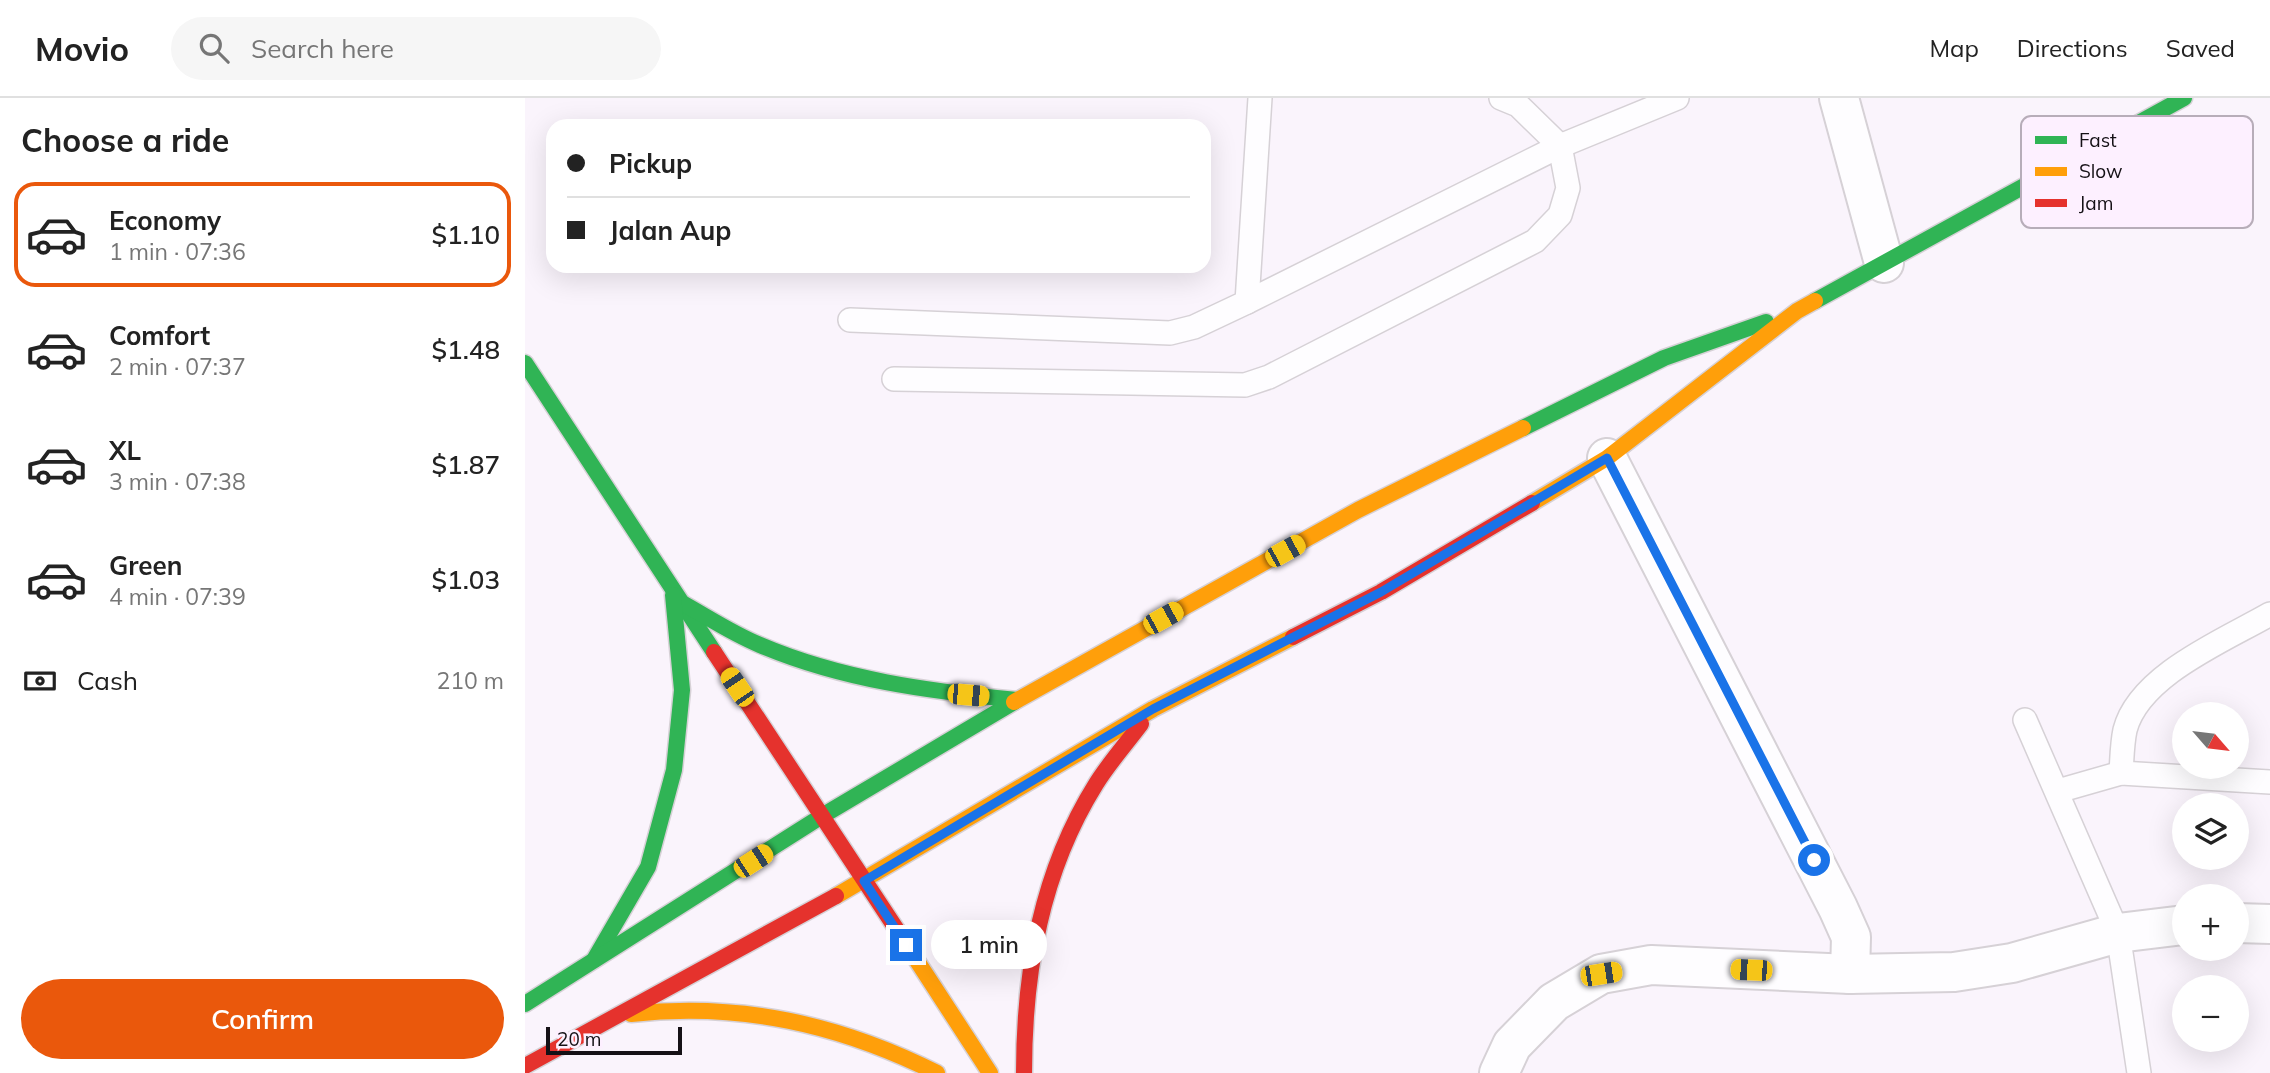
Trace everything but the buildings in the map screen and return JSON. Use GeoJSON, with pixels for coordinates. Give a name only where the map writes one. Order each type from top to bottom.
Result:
{"type":"FeatureCollection","features":[{"type":"Feature","properties":{"kind":"street"},"geometry":{"type":"LineString","coordinates":[[1839,98],[1884,263]]}},
{"type":"Feature","properties":{"kind":"street"},"geometry":{"type":"LineString","coordinates":[[2150,116],[2183,98]]}},
{"type":"Feature","properties":{"kind":"street"},"geometry":{"type":"LineString","coordinates":[[525,1066],[614,1015],[864,881],[1153,709],[1381,592],[1607,458],[1797,311],[2021,187]]}},
{"type":"Feature","properties":{"kind":"street"},"geometry":{"type":"LineString","coordinates":[[525,1004],[591,965],[822,816],[1017,700],[1358,510],[1664,358],[1797,311]]}},
{"type":"Feature","properties":{"kind":"street"},"geometry":{"type":"LineString","coordinates":[[525,363],[990,1073]]}},
{"type":"Feature","properties":{"kind":"street"},"geometry":{"type":"LineString","coordinates":[[1607,458],[1838,908],[1851,937],[1850,974]]}},
{"type":"Feature","properties":{"kind":"street"},"geometry":{"type":"LineString","coordinates":[[676,596],[759,645],[843,674],[919,690],[1017,700]]}},
{"type":"Feature","properties":{"kind":"street"},"geometry":{"type":"LineString","coordinates":[[591,965],[648,867],[674,770],[683,690],[676,596]]}},
{"type":"Feature","properties":{"kind":"street"},"geometry":{"type":"LineString","coordinates":[[1024,1073],[1023,1038],[1031,949],[1053,866],[1090,793],[1153,709]]}},
{"type":"Feature","properties":{"kind":"street"},"geometry":{"type":"LineString","coordinates":[[2249,923],[2270,924]]}},
{"type":"Feature","properties":{"kind":"street"},"geometry":{"type":"LineString","coordinates":[[1499,1073],[1512,1045],[1555,1002],[1601,974],[1651,965],[1850,974],[1954,972],[1989,967],[2118,933],[2172,926]]}},
{"type":"Feature","properties":{"kind":"street"},"geometry":{"type":"LineString","coordinates":[[614,1015],[694,1008],[774,1019],[846,1033],[937,1073]]}},
{"type":"Feature","properties":{"kind":"lane"},"geometry":{"type":"LineString","coordinates":[[1247,302],[1260,98]]}},
{"type":"Feature","properties":{"kind":"lane"},"geometry":{"type":"LineString","coordinates":[[894,379],[1245,385],[1269,377],[1535,241],[1560,215],[1568,188],[1560,146],[1518,105],[1501,98]]}},
{"type":"Feature","properties":{"kind":"lane"},"geometry":{"type":"LineString","coordinates":[[850,320],[1170,333],[1194,327],[1560,146],[1677,98]]}},
{"type":"Feature","properties":{"kind":"lane"},"geometry":{"type":"LineString","coordinates":[[2121,773],[2126,728],[2135,708],[2161,677],[2270,614]]}},
{"type":"Feature","properties":{"kind":"lane"},"geometry":{"type":"LineString","coordinates":[[2025,720],[2118,933],[2139,1073]]}},
{"type":"Feature","properties":{"kind":"lane"},"geometry":{"type":"LineString","coordinates":[[2058,791],[2121,773],[2270,782]]}},
{"type":"Feature","properties":{"kind":"traffic: fast"},"geometry":{"type":"LineString","coordinates":[[2151,116],[2184,98]]}},
{"type":"Feature","properties":{"kind":"traffic: fast"},"geometry":{"type":"LineString","coordinates":[[1815,301],[2021,188]]}},
{"type":"Feature","properties":{"kind":"traffic: fast"},"geometry":{"type":"LineString","coordinates":[[1523,428],[1664,358],[1766,322]]}},
{"type":"Feature","properties":{"kind":"traffic: fast"},"geometry":{"type":"LineString","coordinates":[[525,363],[714,652]]}},
{"type":"Feature","properties":{"kind":"traffic: fast"},"geometry":{"type":"LineString","coordinates":[[594,960],[648,867],[674,770],[682,690],[673,595]]}},
{"type":"Feature","properties":{"kind":"traffic: fast"},"geometry":{"type":"LineString","coordinates":[[684,604],[750,641],[822,667],[919,688],[1017,700]]}},
{"type":"Feature","properties":{"kind":"traffic: fast"},"geometry":{"type":"LineString","coordinates":[[525,1004],[822,816],[1014,702]]}},
{"type":"Feature","properties":{"kind":"traffic: slow"},"geometry":{"type":"LineString","coordinates":[[1532,503],[1607,458],[1797,311],[1815,301]]}},
{"type":"Feature","properties":{"kind":"traffic: slow"},"geometry":{"type":"LineString","coordinates":[[1014,702],[1358,510],[1523,428]]}},
{"type":"Feature","properties":{"kind":"traffic: slow"},"geometry":{"type":"LineString","coordinates":[[836,896],[1153,709],[1293,637]]}},
{"type":"Feature","properties":{"kind":"traffic: slow"},"geometry":{"type":"LineString","coordinates":[[897,930],[990,1073]]}},
{"type":"Feature","properties":{"kind":"traffic: slow"},"geometry":{"type":"LineString","coordinates":[[631,1014],[711,1011],[788,1021],[863,1041],[937,1073]]}},
{"type":"Feature","properties":{"kind":"traffic: jam"},"geometry":{"type":"LineString","coordinates":[[1293,637],[1381,592],[1532,503]]}},
{"type":"Feature","properties":{"kind":"traffic: jam"},"geometry":{"type":"LineString","coordinates":[[714,652],[897,930]]}},
{"type":"Feature","properties":{"kind":"traffic: jam"},"geometry":{"type":"LineString","coordinates":[[1024,1073],[1032,960],[1049,887],[1077,818],[1101,776],[1141,724]]}},
{"type":"Feature","properties":{"kind":"traffic: jam"},"geometry":{"type":"LineString","coordinates":[[525,1066],[836,896]]}},
{"type":"Feature","properties":{"kind":"route"},"geometry":{"type":"LineString","coordinates":[[906,945],[864,881],[1153,709],[1381,592],[1607,458],[1814,860]]}}]}
